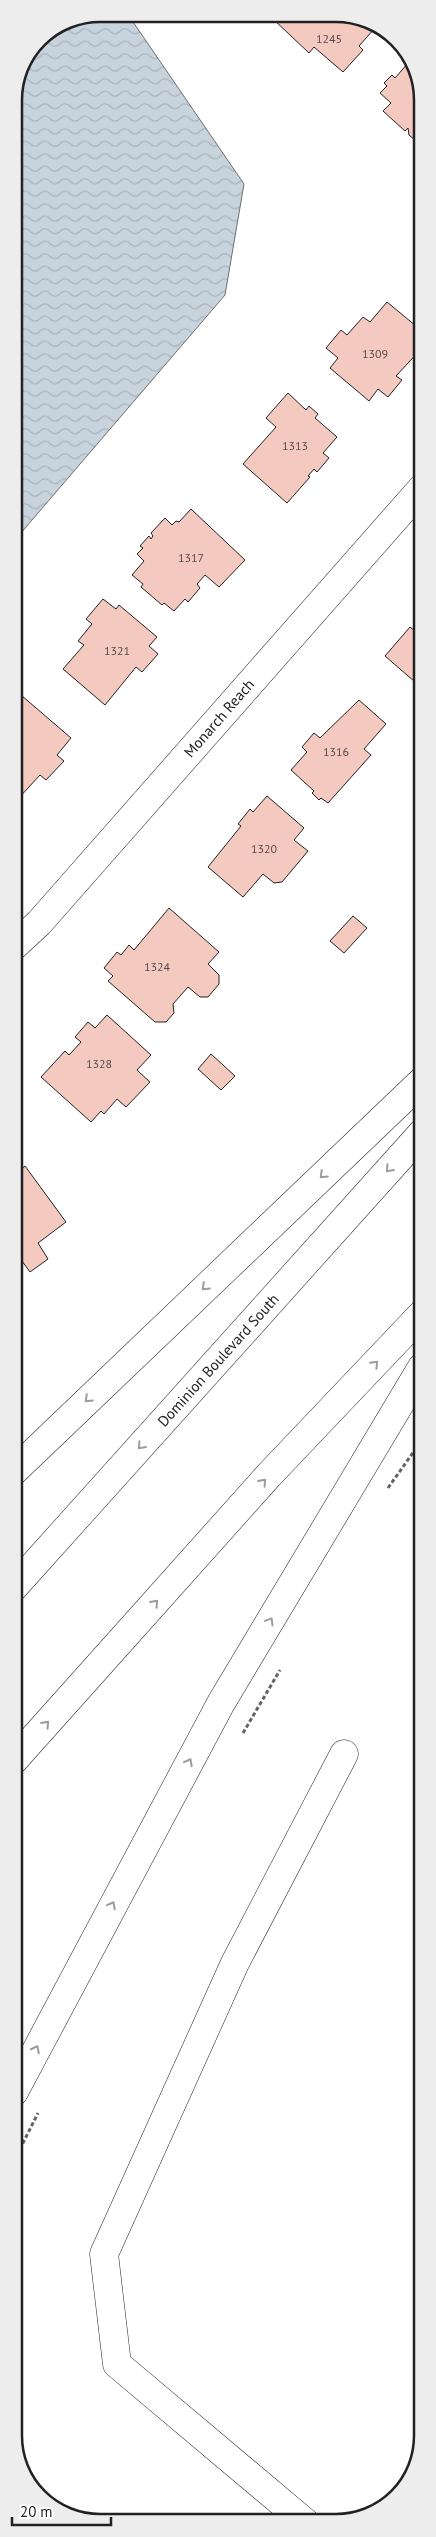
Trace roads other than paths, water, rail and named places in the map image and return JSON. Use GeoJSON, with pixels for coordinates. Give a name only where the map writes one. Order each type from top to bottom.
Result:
{"type":"FeatureCollection","features":[{"type":"Feature","properties":{"kind":"main road","name":"Monarch Reach"},"geometry":{"type":"LineString","coordinates":[[22,938],[39,923],[413,498]]}},
{"type":"Feature","properties":{"kind":"main road"},"geometry":{"type":"LineString","coordinates":[[23,1462],[413,1090]]}},
{"type":"Feature","properties":{"kind":"main road","name":"Dominion Boulevard South"},"geometry":{"type":"LineString","coordinates":[[23,1577],[413,1143]]}},
{"type":"Feature","properties":{"kind":"main road"},"geometry":{"type":"LineString","coordinates":[[23,1750],[269,1475],[414,1323]]}},
{"type":"Feature","properties":{"kind":"main road"},"geometry":{"type":"LineString","coordinates":[[23,2075],[221,1703],[414,1381]]}},
{"type":"Feature","properties":{"kind":"main road"},"geometry":{"type":"LineString","coordinates":[[295,2514],[117,2364],[104,2254],[235,1963],[344,1754]]}},
{"type":"Feature","properties":{"kind":"water"},"geometry":{"type":"Polygon","coordinates":[[[134,23],[244,184],[225,295],[22,531],[22,101],[28,71],[45,45],[57,36],[71,28],[85,24],[134,23]]]}}]}
